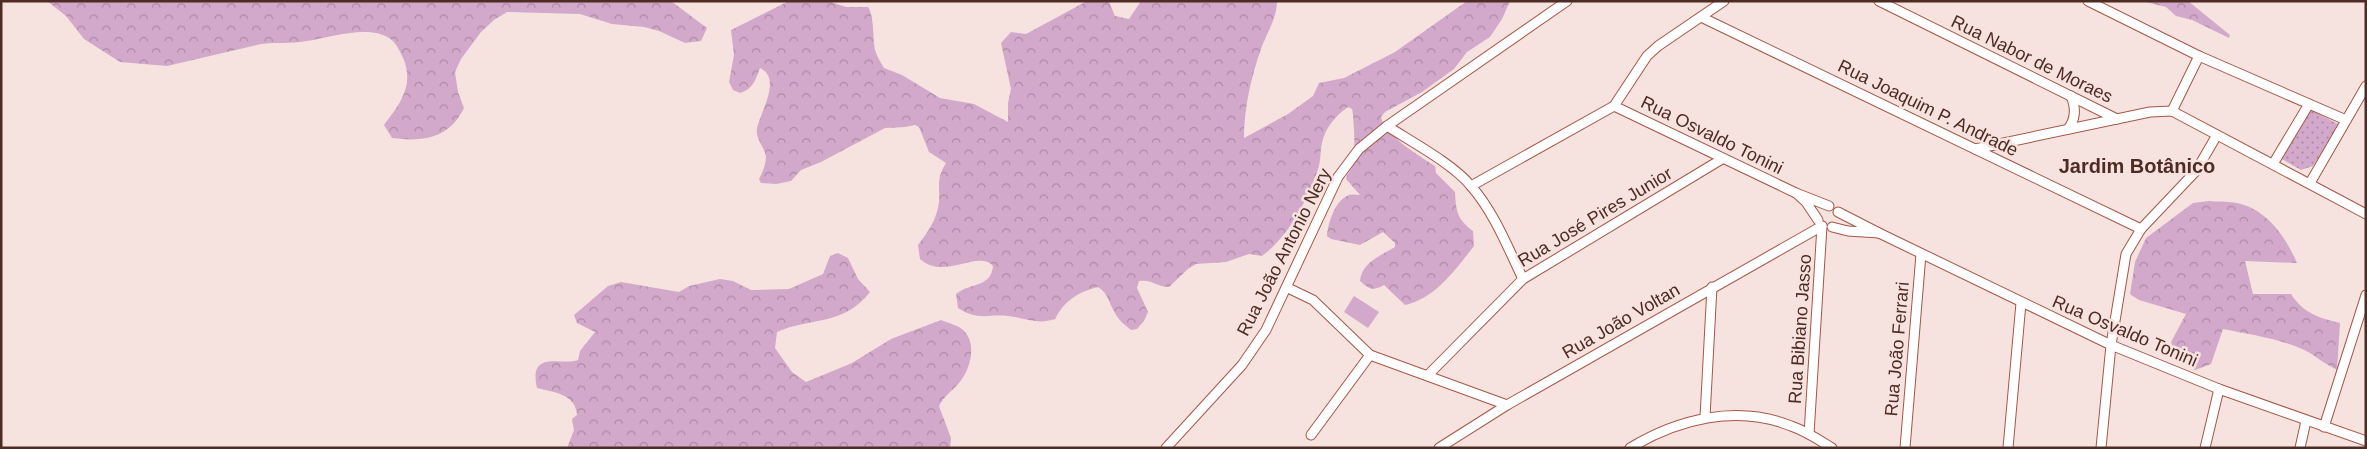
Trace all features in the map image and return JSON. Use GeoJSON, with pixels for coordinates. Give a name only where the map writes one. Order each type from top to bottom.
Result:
{"type":"FeatureCollection","features":[{"type":"Feature","properties":{"kind":"street","name":"Rua João Antonio Nery"},"geometry":{"type":"LineString","coordinates":[[1166,448],[1242,365],[1266,330],[1288,288],[1338,177],[1359,149],[1387,126],[1554,5],[1567,1]]}},
{"type":"Feature","properties":{"kind":"street"},"geometry":{"type":"LineString","coordinates":[[1471,186],[1614,106],[1647,56],[1658,46],[1724,1]]}},
{"type":"Feature","properties":{"kind":"street","name":"Rua Nabor de Moraes"},"geometry":{"type":"LineString","coordinates":[[1879,1],[2117,119]]}},
{"type":"Feature","properties":{"kind":"street"},"geometry":{"type":"LineString","coordinates":[[2088,1],[2199,56],[2346,120]]}},
{"type":"Feature","properties":{"kind":"street","name":"Rua Joaquim P. Andrade"},"geometry":{"type":"LineString","coordinates":[[1701,17],[2141,229]]}},
{"type":"Feature","properties":{"kind":"street"},"geometry":{"type":"LineString","coordinates":[[2172,111],[2199,56]]}},
{"type":"Feature","properties":{"kind":"street"},"geometry":{"type":"LineString","coordinates":[[2310,183],[2366,86]]}},
{"type":"Feature","properties":{"kind":"street"},"geometry":{"type":"LineString","coordinates":[[2068,129],[2075,116],[2075,104],[2071,96]]}},
{"type":"Feature","properties":{"kind":"street"},"geometry":{"type":"LineString","coordinates":[[2273,164],[2310,104]]}},
{"type":"Feature","properties":{"kind":"street","name":"Rua Osvaldo Tonini"},"geometry":{"type":"LineString","coordinates":[[1614,106],[1722,159],[1829,206],[1921,254],[2111,345],[2219,389],[2366,441]]}},
{"type":"Feature","properties":{"kind":"street"},"geometry":{"type":"LineString","coordinates":[[1975,149],[2150,112],[2172,111],[2366,214]]}},
{"type":"Feature","properties":{"kind":"street"},"geometry":{"type":"LineString","coordinates":[[1387,126],[1457,173],[1471,186],[1492,217],[1523,279]]}},
{"type":"Feature","properties":{"kind":"street"},"geometry":{"type":"LineString","coordinates":[[2101,448],[2111,345],[2126,254],[2141,229],[2196,171],[2217,135]]}},
{"type":"Feature","properties":{"kind":"street","name":"Rua José Pires Junior"},"geometry":{"type":"LineString","coordinates":[[1428,375],[1523,279],[1722,159]]}},
{"type":"Feature","properties":{"kind":"street","name":"Rua Osvaldo Tonini"},"geometry":{"type":"LineString","coordinates":[[1796,193],[1806,202],[1820,223],[1848,231],[1879,233]]}},
{"type":"Feature","properties":{"kind":"street"},"geometry":{"type":"LineString","coordinates":[[1820,223],[1820,210],[1829,206]]}},
{"type":"Feature","properties":{"kind":"street"},"geometry":{"type":"LineString","coordinates":[[1832,227],[1839,219],[1838,212]]}},
{"type":"Feature","properties":{"kind":"street","name":"Rua João Voltan"},"geometry":{"type":"LineString","coordinates":[[1439,448],[1507,405],[1712,288],[1820,223]]}},
{"type":"Feature","properties":{"kind":"street","name":"Rua Bibiano Jasso"},"geometry":{"type":"LineString","coordinates":[[1809,434],[1820,223]]}},
{"type":"Feature","properties":{"kind":"street","name":"Rua João Ferrari"},"geometry":{"type":"LineString","coordinates":[[1905,448],[1921,254]]}},
{"type":"Feature","properties":{"kind":"street"},"geometry":{"type":"LineString","coordinates":[[1288,288],[1313,300],[1370,355],[1507,405]]}},
{"type":"Feature","properties":{"kind":"street"},"geometry":{"type":"LineString","coordinates":[[1705,417],[1712,288]]}},
{"type":"Feature","properties":{"kind":"street"},"geometry":{"type":"LineString","coordinates":[[2324,427],[2366,295]]}},
{"type":"Feature","properties":{"kind":"street"},"geometry":{"type":"LineString","coordinates":[[2008,448],[2021,303]]}},
{"type":"Feature","properties":{"kind":"street"},"geometry":{"type":"LineString","coordinates":[[2356,323],[2366,327]]}},
{"type":"Feature","properties":{"kind":"street"},"geometry":{"type":"LineString","coordinates":[[1311,435],[1370,355]]}},
{"type":"Feature","properties":{"kind":"street"},"geometry":{"type":"LineString","coordinates":[[2205,448],[2219,389]]}},
{"type":"Feature","properties":{"kind":"street"},"geometry":{"type":"LineString","coordinates":[[1630,448],[1675,424],[1705,417],[1739,416],[1766,419],[1790,425],[1832,448]]}},
{"type":"Feature","properties":{"kind":"street"},"geometry":{"type":"LineString","coordinates":[[2300,448],[2306,421]]}},
{"type":"Feature","properties":{"kind":"green space"},"geometry":{"type":"Polygon","coordinates":[[[47,1],[671,1],[707,28],[701,41],[685,43],[659,31],[644,27],[612,24],[580,14],[507,12],[494,20],[481,32],[461,59],[455,72],[458,92],[464,108],[458,118],[443,132],[434,136],[403,139],[392,138],[384,125],[400,103],[406,87],[407,70],[396,45],[392,40],[380,34],[370,32],[348,33],[300,42],[261,44],[167,66],[120,62],[84,39],[66,16],[47,1]]]}},
{"type":"Feature","properties":{"kind":"green space"},"geometry":{"type":"Polygon","coordinates":[[[789,1],[828,1],[846,7],[868,7],[872,21],[875,50],[884,68],[902,75],[940,98],[974,104],[1008,122],[1008,103],[1011,89],[1001,43],[1011,32],[1026,34],[1087,1],[1109,2],[1115,16],[1129,19],[1141,1],[1277,1],[1277,8],[1261,49],[1251,82],[1245,116],[1244,138],[1288,114],[1313,96],[1319,83],[1344,78],[1395,52],[1467,1],[1510,1],[1502,19],[1490,37],[1467,52],[1454,69],[1422,92],[1385,112],[1381,117],[1389,131],[1404,145],[1435,166],[1436,173],[1455,192],[1458,214],[1473,231],[1474,246],[1435,290],[1405,305],[1384,285],[1372,289],[1360,281],[1361,274],[1368,264],[1395,247],[1395,243],[1383,232],[1360,245],[1331,239],[1327,236],[1331,219],[1340,202],[1349,195],[1360,195],[1346,179],[1354,161],[1353,113],[1352,109],[1348,107],[1328,127],[1322,143],[1319,166],[1303,205],[1289,228],[1272,248],[1262,256],[1249,254],[1226,262],[1196,264],[1169,287],[1148,281],[1139,281],[1137,288],[1148,312],[1144,321],[1137,329],[1131,330],[1120,321],[1106,295],[1098,287],[1072,298],[1055,319],[1049,321],[1008,316],[977,316],[965,312],[958,308],[956,294],[988,278],[993,266],[987,262],[979,261],[939,267],[929,265],[920,259],[918,245],[934,220],[939,202],[939,182],[946,163],[929,152],[919,127],[915,125],[885,128],[821,162],[801,170],[791,181],[776,184],[761,183],[759,179],[765,166],[766,157],[757,136],[757,128],[770,87],[769,79],[760,68],[751,87],[740,93],[733,90],[729,82],[734,55],[731,30],[789,1]]]}},
{"type":"Feature","properties":{"kind":"green space"},"geometry":{"type":"Polygon","coordinates":[[[2142,1],[2188,1],[2230,35],[2229,38],[2192,20],[2176,16],[2166,7],[2142,1]]]}},
{"type":"Feature","properties":{"kind":"green space"},"geometry":{"type":"Polygon","coordinates":[[[2309,109],[2340,125],[2313,166],[2301,170],[2280,158],[2309,109]]]}},
{"type":"Feature","properties":{"kind":"green space"},"geometry":{"type":"Polygon","coordinates":[[[2209,201],[2233,202],[2251,208],[2268,219],[2282,236],[2297,263],[2245,261],[2253,294],[2291,294],[2301,306],[2312,314],[2340,323],[2337,370],[2310,353],[2290,344],[2223,329],[2211,364],[2195,370],[2178,361],[2171,342],[2186,314],[2139,300],[2130,294],[2135,262],[2146,238],[2193,203],[2209,201]]]}},
{"type":"Feature","properties":{"kind":"green space"},"geometry":{"type":"Polygon","coordinates":[[[838,253],[848,258],[858,279],[870,292],[860,303],[838,316],[790,327],[777,332],[775,348],[792,372],[806,382],[852,363],[891,339],[941,320],[961,328],[971,344],[971,358],[963,378],[943,399],[939,406],[951,438],[950,448],[567,448],[574,430],[572,419],[577,415],[576,408],[573,402],[563,395],[537,388],[537,368],[548,362],[578,360],[580,351],[595,332],[577,323],[574,315],[608,286],[621,282],[679,292],[689,286],[720,279],[733,281],[751,290],[789,289],[823,274],[830,256],[838,253]]]}},
{"type":"Feature","properties":{"kind":"green space"},"geometry":{"type":"Polygon","coordinates":[[[1354,296],[1379,312],[1368,328],[1344,312],[1354,296]]]}},
{"type":"Feature","properties":{"kind":"district","name":"Jardim Botânico"},"geometry":{"type":"Point","coordinates":[2137,166]}}]}
